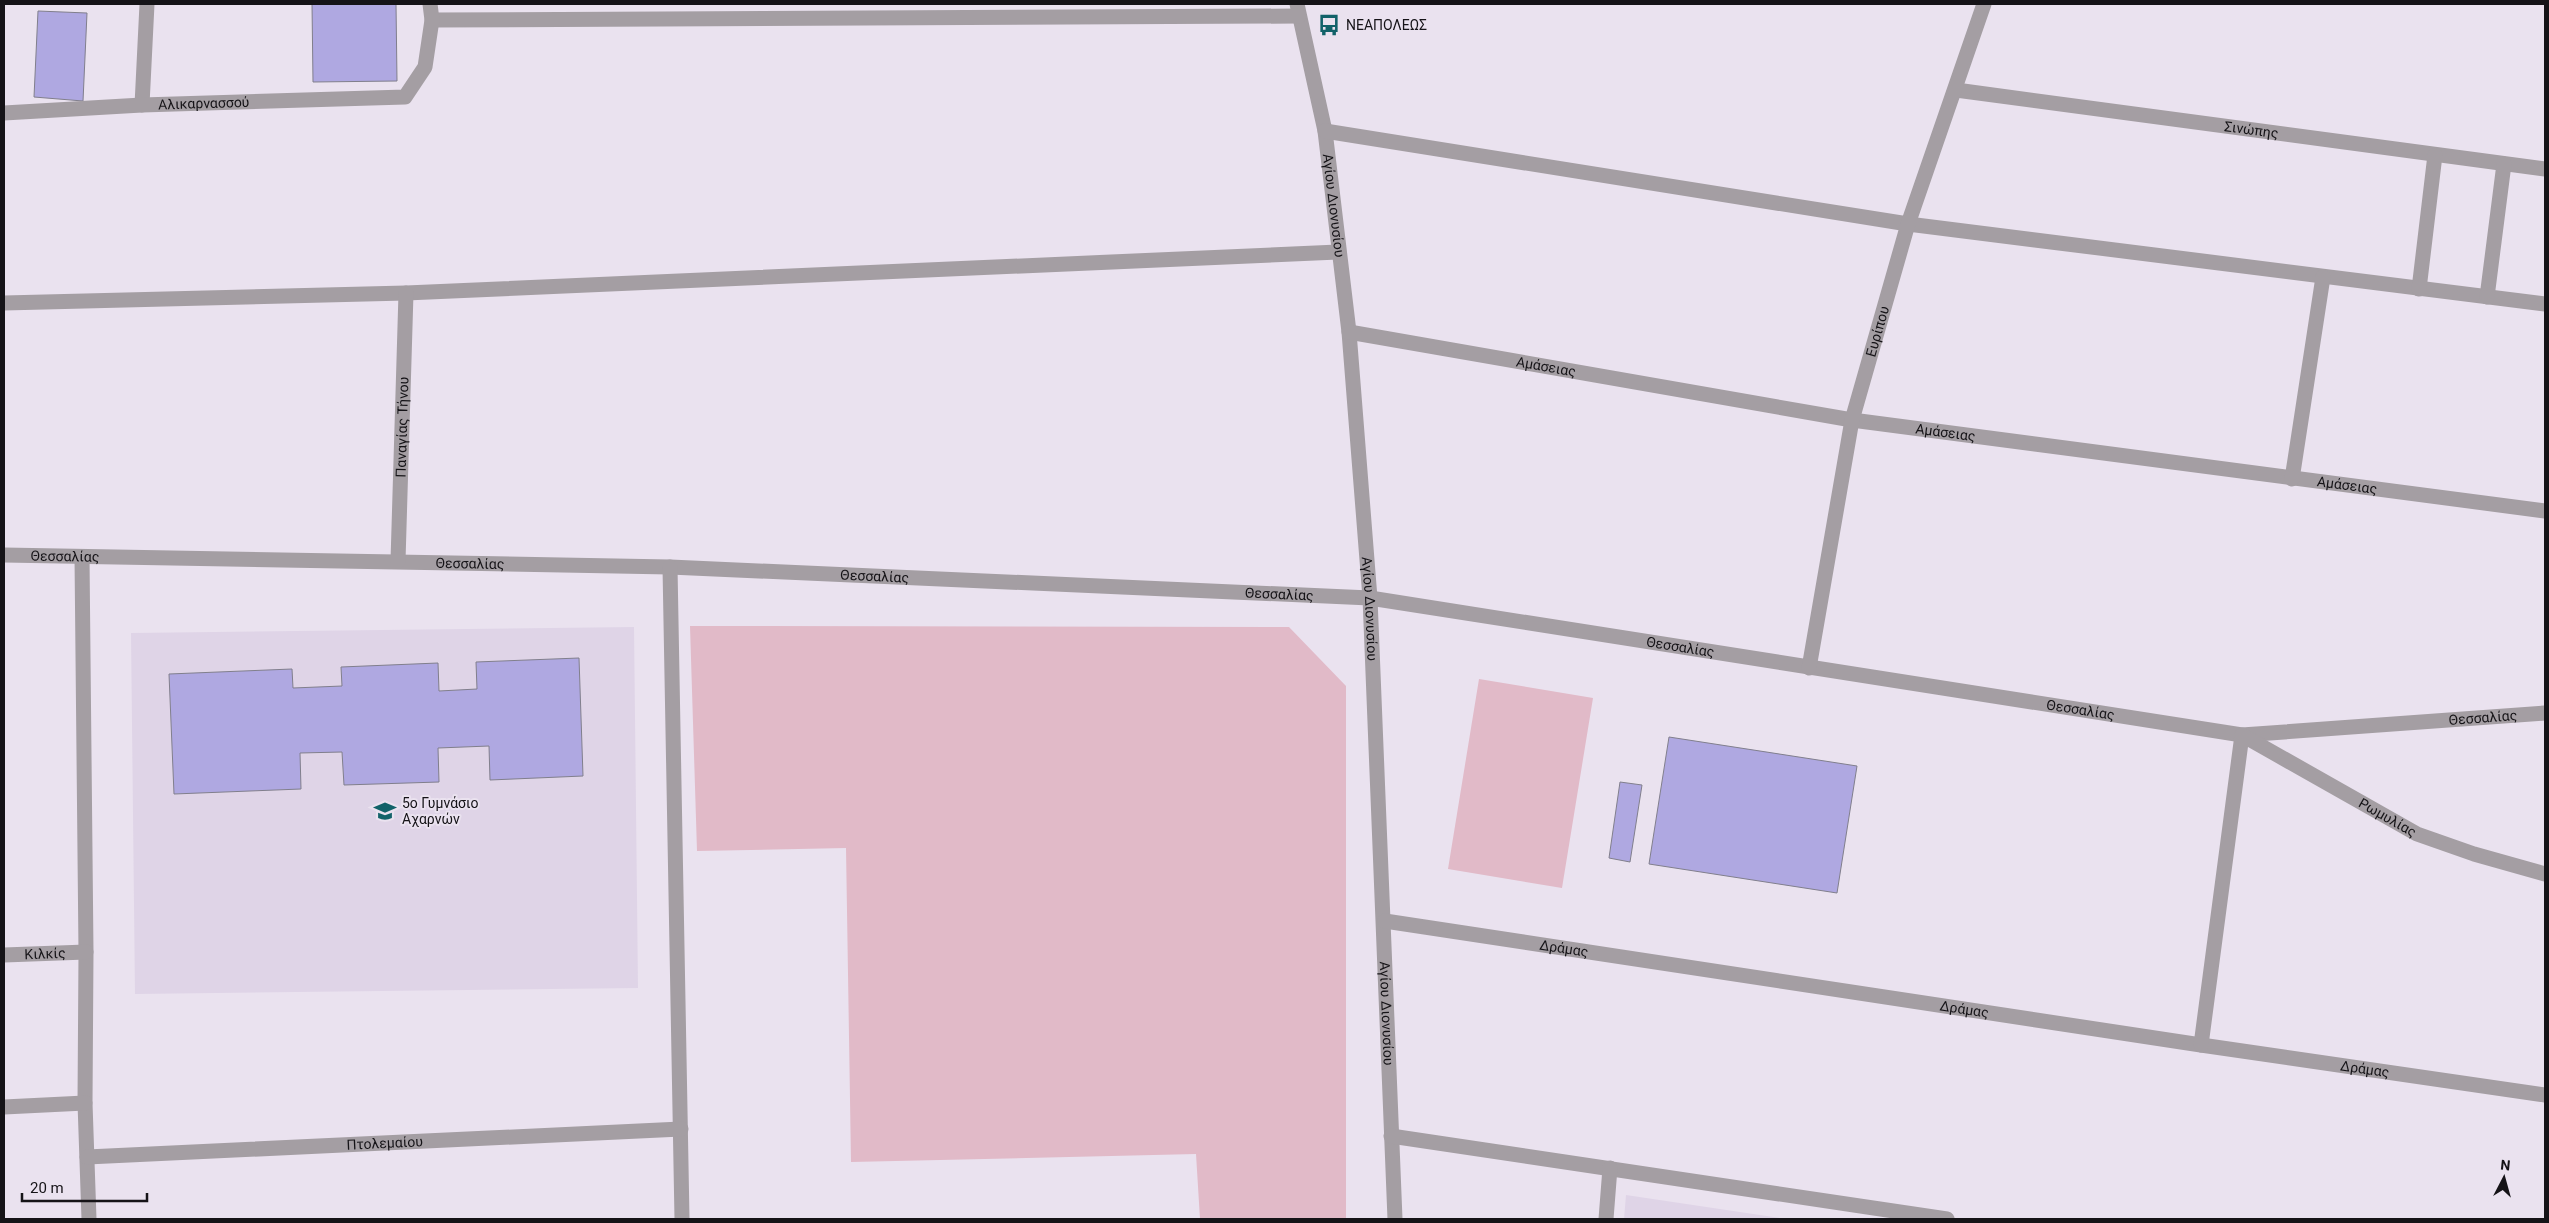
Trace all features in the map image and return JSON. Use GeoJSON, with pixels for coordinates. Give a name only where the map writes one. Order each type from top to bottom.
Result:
{"type":"FeatureCollection","features":[{"type":"Feature","properties":{"kind":"street"},"geometry":{"type":"LineString","coordinates":[[142,105],[147,4]]}},
{"type":"Feature","properties":{"kind":"street"},"geometry":{"type":"LineString","coordinates":[[430,4],[432,20],[1298,10]]}},
{"type":"Feature","properties":{"kind":"street","name":"Ευρίπου"},"geometry":{"type":"LineString","coordinates":[[1809,668],[1852,420],[1908,224],[1956,90],[1984,4]]}},
{"type":"Feature","properties":{"kind":"street","name":"Αγίου Διονυσίου"},"geometry":{"type":"LineString","coordinates":[[1298,10],[1325,131],[1349,332],[1370,598],[1385,921],[1395,1219]]}},
{"type":"Feature","properties":{"kind":"street","name":"Αλικαρνασσού"},"geometry":{"type":"LineString","coordinates":[[4,113],[142,105],[405,97],[424,67],[432,20]]}},
{"type":"Feature","properties":{"kind":"street","name":"Σινώπης"},"geometry":{"type":"LineString","coordinates":[[1956,90],[2545,169]]}},
{"type":"Feature","properties":{"kind":"street"},"geometry":{"type":"LineString","coordinates":[[1325,131],[1908,224],[2545,304]]}},
{"type":"Feature","properties":{"kind":"street"},"geometry":{"type":"LineString","coordinates":[[2419,289],[2435,155]]}},
{"type":"Feature","properties":{"kind":"street"},"geometry":{"type":"LineString","coordinates":[[2487,297],[2504,164]]}},
{"type":"Feature","properties":{"kind":"street"},"geometry":{"type":"LineString","coordinates":[[4,303],[406,293],[1338,252]]}},
{"type":"Feature","properties":{"kind":"street"},"geometry":{"type":"LineString","coordinates":[[2292,479],[2323,277]]}},
{"type":"Feature","properties":{"kind":"street","name":"Παναγίας Τήνου"},"geometry":{"type":"LineString","coordinates":[[398,561],[406,293]]}},
{"type":"Feature","properties":{"kind":"street","name":"Αμάσειας"},"geometry":{"type":"LineString","coordinates":[[1349,332],[1852,420],[2545,511]]}},
{"type":"Feature","properties":{"kind":"street","name":"Θεσσαλίας"},"geometry":{"type":"LineString","coordinates":[[4,555],[670,567],[1370,598],[2242,735],[2545,713]]}},
{"type":"Feature","properties":{"kind":"street"},"geometry":{"type":"LineString","coordinates":[[82,557],[86,952],[85,1103],[89,1219]]}},
{"type":"Feature","properties":{"kind":"street"},"geometry":{"type":"LineString","coordinates":[[670,567],[682,1219]]}},
{"type":"Feature","properties":{"kind":"street"},"geometry":{"type":"LineString","coordinates":[[2201,1045],[2242,735]]}},
{"type":"Feature","properties":{"kind":"street","name":"Ρωμυλίας"},"geometry":{"type":"LineString","coordinates":[[2242,735],[2417,834],[2474,854],[2545,874]]}},
{"type":"Feature","properties":{"kind":"street","name":"Δράμας"},"geometry":{"type":"LineString","coordinates":[[1385,921],[2201,1045],[2545,1095]]}},
{"type":"Feature","properties":{"kind":"street","name":"Κιλκίς"},"geometry":{"type":"LineString","coordinates":[[4,955],[86,952]]}},
{"type":"Feature","properties":{"kind":"street"},"geometry":{"type":"LineString","coordinates":[[4,1107],[85,1103]]}},
{"type":"Feature","properties":{"kind":"street","name":"Πτολεμαίου"},"geometry":{"type":"LineString","coordinates":[[87,1157],[681,1129]]}},
{"type":"Feature","properties":{"kind":"street"},"geometry":{"type":"LineString","coordinates":[[1391,1136],[1948,1219]]}},
{"type":"Feature","properties":{"kind":"street"},"geometry":{"type":"LineString","coordinates":[[1606,1219],[1610,1168]]}},
{"type":"Feature","properties":{"kind":"shaded area"},"geometry":{"type":"Polygon","coordinates":[[[690,626],[1289,627],[1346,686],[1346,1219],[1200,1219],[1196,1154],[851,1162],[846,848],[697,851],[690,626]]]}},
{"type":"Feature","properties":{"kind":"shaded area","name":"5ο Γυμνάσιο Αχαρνών"},"geometry":{"type":"Polygon","coordinates":[[[634,627],[638,988],[135,994],[131,633],[634,627]]]}},
{"type":"Feature","properties":{"kind":"shaded area"},"geometry":{"type":"Polygon","coordinates":[[[1479,679],[1593,698],[1562,888],[1448,869],[1479,679]]]}},
{"type":"Feature","properties":{"kind":"shaded area"},"geometry":{"type":"Polygon","coordinates":[[[1626,1195],[1786,1219],[1624,1219],[1626,1195]]]}},
{"type":"Feature","properties":{"kind":"building"},"geometry":{"type":"Polygon","coordinates":[[[312,4],[396,4],[397,81],[313,82],[312,4]]]}},
{"type":"Feature","properties":{"kind":"building"},"geometry":{"type":"Polygon","coordinates":[[[38,11],[87,13],[83,101],[34,97],[38,11]]]}},
{"type":"Feature","properties":{"kind":"building"},"geometry":{"type":"Polygon","coordinates":[[[579,658],[583,776],[490,780],[489,746],[438,748],[439,782],[344,785],[342,752],[300,753],[301,789],[174,794],[169,674],[292,669],[293,688],[342,686],[341,667],[438,663],[439,691],[477,689],[476,662],[579,658]]]}},
{"type":"Feature","properties":{"kind":"building"},"geometry":{"type":"Polygon","coordinates":[[[1669,737],[1857,766],[1837,893],[1649,864],[1669,737]]]}},
{"type":"Feature","properties":{"kind":"building"},"geometry":{"type":"Polygon","coordinates":[[[1620,782],[1642,785],[1630,862],[1609,858],[1620,782]]]}},
{"type":"Feature","properties":{"kind":"place","name":"ΝΕΑΠΟΛΕΩΣ"},"geometry":{"type":"Point","coordinates":[1329,25]}},
{"type":"Feature","properties":{"kind":"place","name":"5ο Γυμνάσιο Αχαρνών"},"geometry":{"type":"Point","coordinates":[385,811]}}]}
